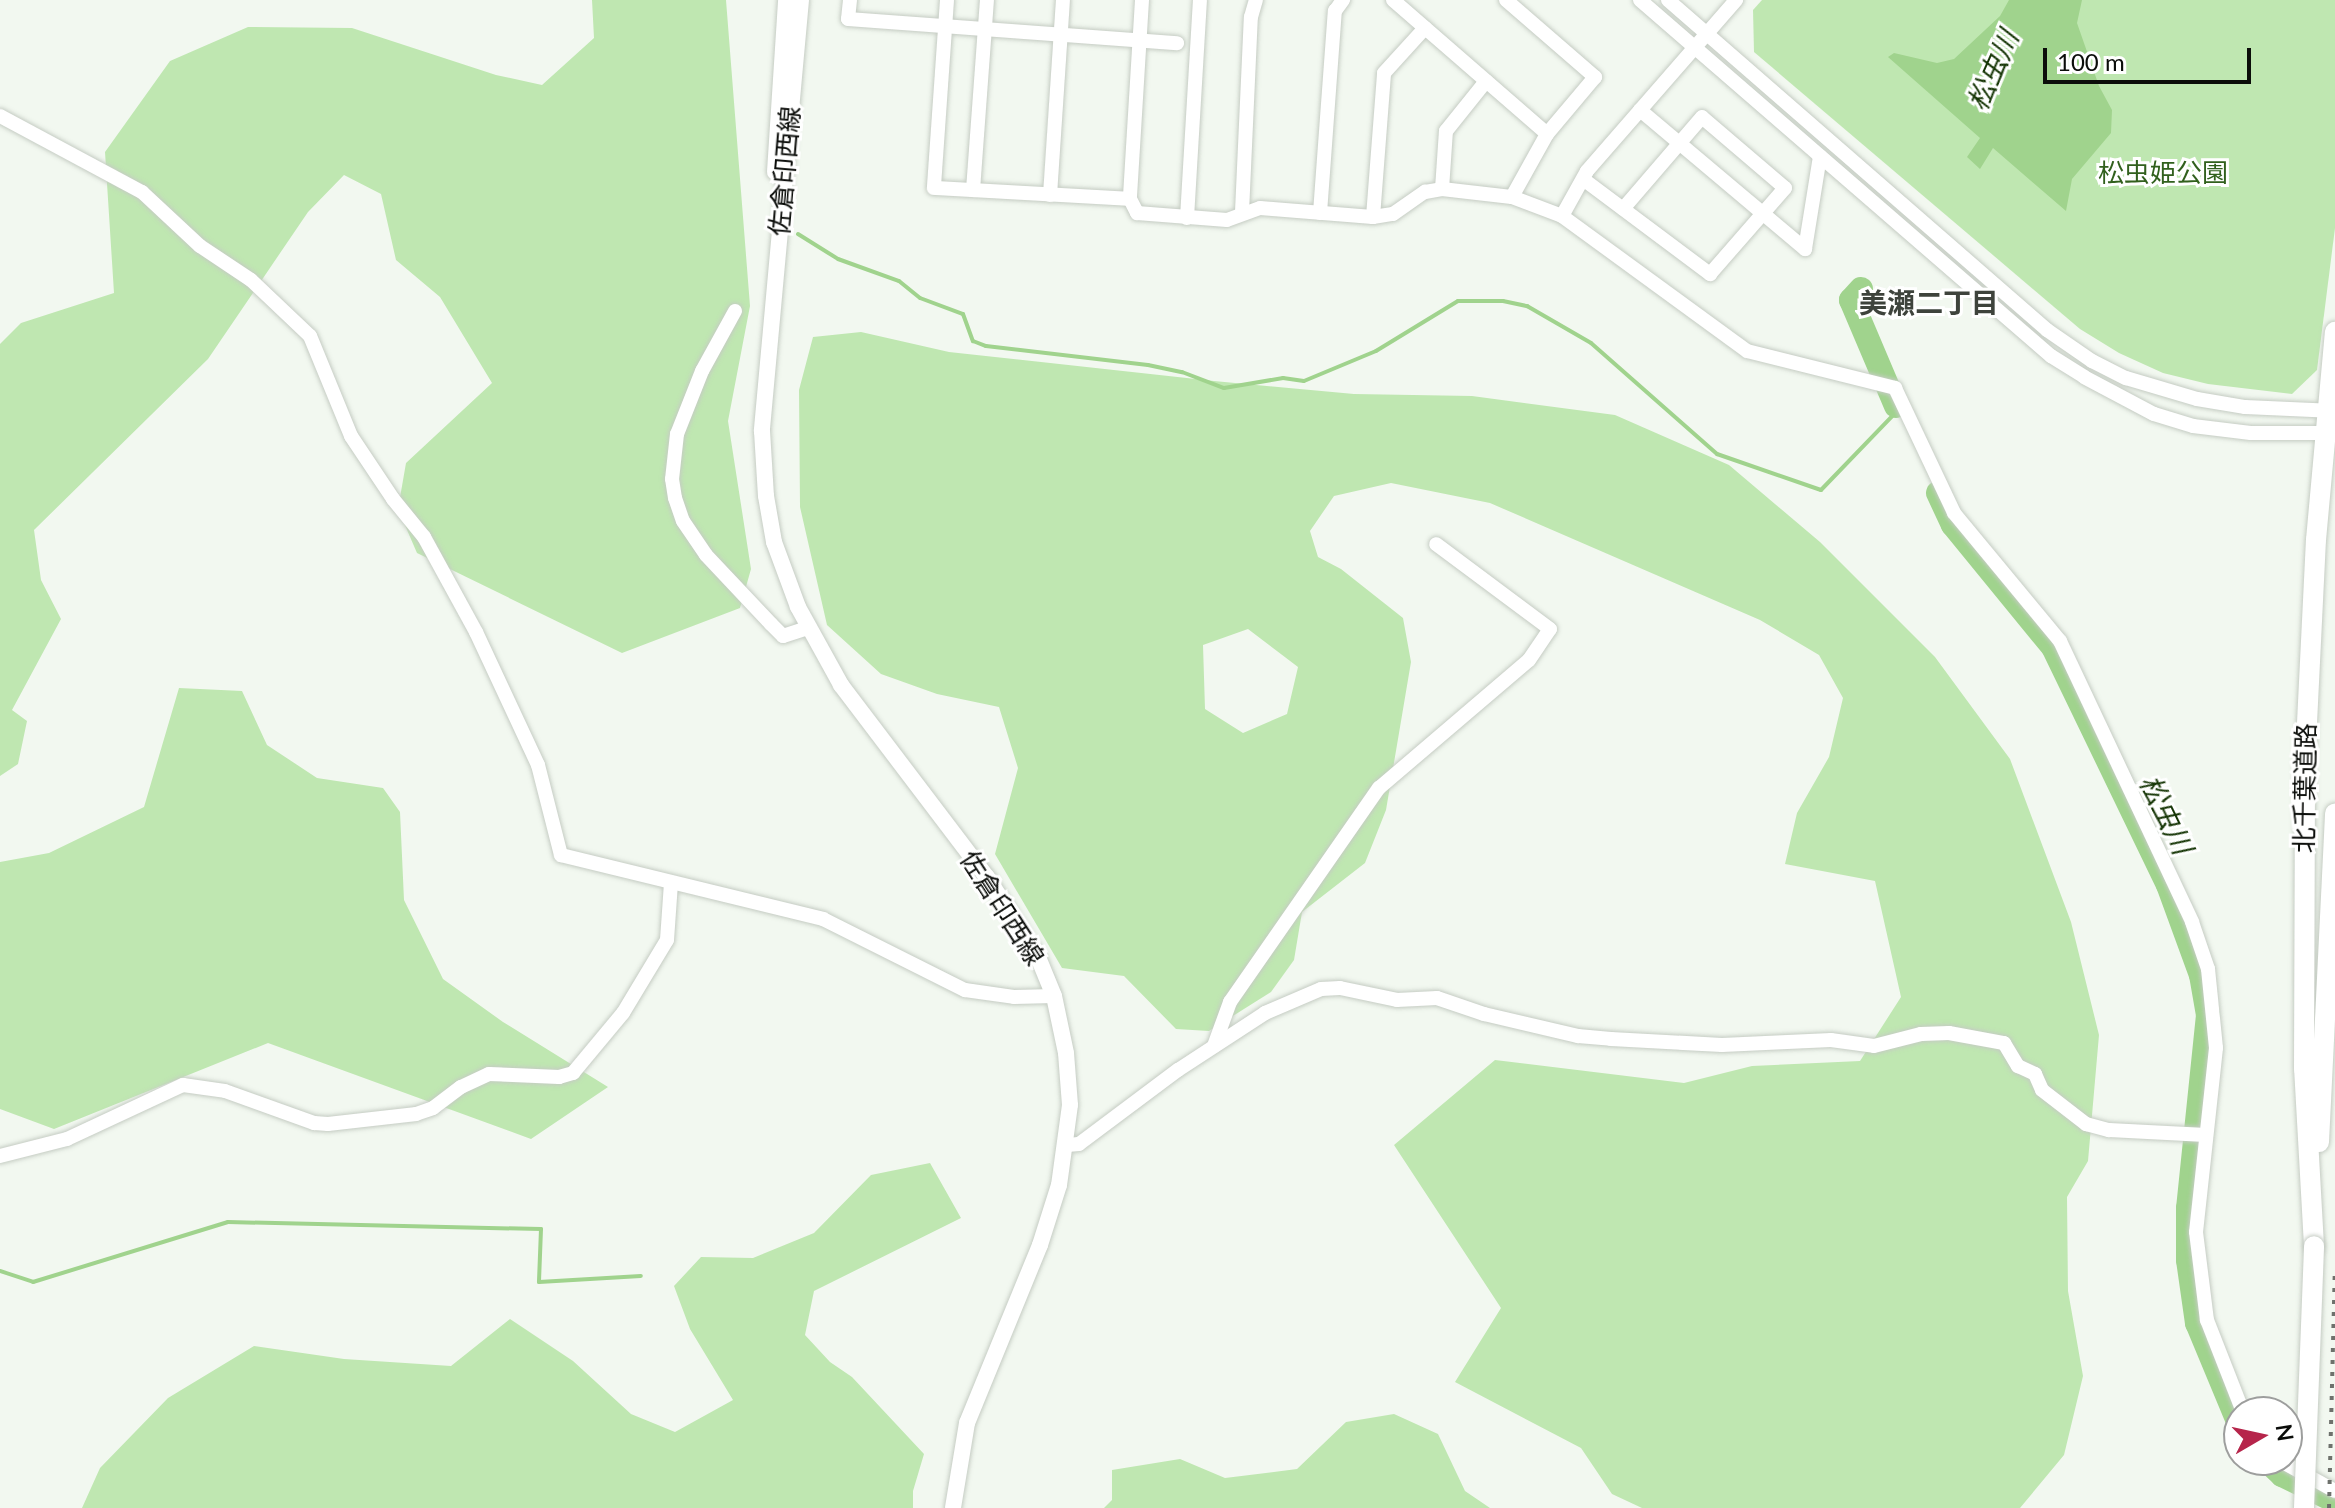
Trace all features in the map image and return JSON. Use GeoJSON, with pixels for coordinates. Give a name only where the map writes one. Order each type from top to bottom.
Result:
{"type":"FeatureCollection","features":[{"type":"Feature","properties":{"kind":"highway","name":"北千葉道路"},"geometry":{"type":"LineString","coordinates":[[2314,1246],[2304,1069],[2305,764],[2315,555],[2330,433],[2335,332]]}},
{"type":"Feature","properties":{"kind":"highway","name":"北千葉道路"},"geometry":{"type":"LineString","coordinates":[[2304,1508],[2335,813]]}},
{"type":"Feature","properties":{"kind":"main road","name":"佐倉印西線"},"geometry":{"type":"LineString","coordinates":[[768,341],[766,308],[786,0]]}},
{"type":"Feature","properties":{"kind":"main road","name":"佐倉印西線"},"geometry":{"type":"LineString","coordinates":[[801,0],[762,431],[766,496],[774,542],[807,628],[841,685],[1014,915],[1038,957],[1054,996],[1066,1053],[1070,1105],[1067,1145],[1059,1185],[1040,1245],[967,1423],[953,1508]]}},
{"type":"Feature","properties":{"kind":"street"},"geometry":{"type":"LineString","coordinates":[[850,0],[848,19],[1177,43]]}},
{"type":"Feature","properties":{"kind":"street"},"geometry":{"type":"LineString","coordinates":[[947,0],[934,188],[1130,199]]}},
{"type":"Feature","properties":{"kind":"street"},"geometry":{"type":"LineString","coordinates":[[973,190],[987,0]]}},
{"type":"Feature","properties":{"kind":"street"},"geometry":{"type":"LineString","coordinates":[[1050,195],[1063,0]]}},
{"type":"Feature","properties":{"kind":"street"},"geometry":{"type":"LineString","coordinates":[[1142,0],[1130,199],[1137,213],[1227,220],[1260,208],[1373,217],[1393,214],[1425,192],[1442,189],[1512,197],[1562,216],[1747,351],[1895,388],[1954,513],[2060,641],[2192,922],[2208,969],[2216,1033],[2196,1232],[2207,1320],[2237,1396]]}},
{"type":"Feature","properties":{"kind":"street"},"geometry":{"type":"LineString","coordinates":[[1187,218],[1200,0]]}},
{"type":"Feature","properties":{"kind":"street"},"geometry":{"type":"LineString","coordinates":[[1242,212],[1251,17],[1256,0]]}},
{"type":"Feature","properties":{"kind":"street"},"geometry":{"type":"LineString","coordinates":[[1320,213],[1335,11],[1343,0]]}},
{"type":"Feature","properties":{"kind":"street"},"geometry":{"type":"LineString","coordinates":[[1393,0],[1547,134]]}},
{"type":"Feature","properties":{"kind":"street"},"geometry":{"type":"LineString","coordinates":[[1506,0],[1595,77],[1547,134],[1512,197]]}},
{"type":"Feature","properties":{"kind":"street"},"geometry":{"type":"LineString","coordinates":[[1640,0],[2051,356],[2115,395],[2154,414],[2193,426],[2251,433],[2330,433]]}},
{"type":"Feature","properties":{"kind":"street"},"geometry":{"type":"LineString","coordinates":[[1668,0],[2047,330],[2092,361],[2126,378],[2197,399],[2245,407],[2331,411]]}},
{"type":"Feature","properties":{"kind":"street"},"geometry":{"type":"LineString","coordinates":[[1562,216],[1583,179],[1736,0]]}},
{"type":"Feature","properties":{"kind":"street"},"geometry":{"type":"LineString","coordinates":[[1373,217],[1384,73],[1425,28]]}},
{"type":"Feature","properties":{"kind":"street"},"geometry":{"type":"LineString","coordinates":[[1442,189],[1446,131],[1486,81]]}},
{"type":"Feature","properties":{"kind":"street"},"geometry":{"type":"LineString","coordinates":[[1640,110],[1805,249],[1820,156]]}},
{"type":"Feature","properties":{"kind":"street"},"geometry":{"type":"LineString","coordinates":[[0,116],[142,192],[200,246],[251,280],[310,336],[351,436],[393,499],[424,537],[476,632],[538,765],[561,855],[823,919],[965,990],[1014,997],[1054,996]]}},
{"type":"Feature","properties":{"kind":"street"},"geometry":{"type":"LineString","coordinates":[[1583,179],[1623,209],[1710,274],[1785,188],[1702,117],[1623,209]]}},
{"type":"Feature","properties":{"kind":"street"},"geometry":{"type":"LineString","coordinates":[[735,311],[702,371],[677,434],[672,479],[675,498],[683,521],[706,555],[783,636],[807,628]]}},
{"type":"Feature","properties":{"kind":"street"},"geometry":{"type":"LineString","coordinates":[[1214,1047],[1230,1002],[1379,788],[1529,660],[1550,629],[1436,544]]}},
{"type":"Feature","properties":{"kind":"street"},"geometry":{"type":"LineString","coordinates":[[0,1156],[67,1139],[183,1085],[225,1091],[314,1123],[328,1124],[416,1114],[433,1108],[468,1082],[489,1074],[559,1077],[573,1073],[623,1013],[667,940],[671,883]]}},
{"type":"Feature","properties":{"kind":"street"},"geometry":{"type":"LineString","coordinates":[[1067,1145],[1079,1144],[1265,1013],[1321,989],[1340,988],[1397,1000],[1437,998],[1484,1014],[1578,1036],[1611,1039],[1722,1045],[1831,1040],[1874,1046],[1921,1034],[1949,1033],[2004,1043],[2018,1066],[2035,1074],[2042,1090],[2086,1124],[2109,1130],[2206,1135]]}},
{"type":"Feature","properties":{"kind":"street"},"geometry":{"type":"LineString","coordinates":[[2303,1473],[2335,1491]]}},
{"type":"Feature","properties":{"kind":"green space"},"geometry":{"type":"Polygon","coordinates":[[[592,0],[726,0],[750,306],[728,421],[751,569],[740,608],[622,653],[417,553],[398,509],[406,463],[492,383],[440,297],[396,260],[381,194],[344,175],[308,212],[208,359],[34,530],[41,580],[61,619],[12,710],[27,721],[18,764],[0,776],[0,344],[21,323],[114,293],[105,152],[170,61],[248,27],[352,28],[496,75],[542,85],[594,38],[592,0]]]}},
{"type":"Feature","properties":{"kind":"green space","name":"松虫姫公園"},"geometry":{"type":"Polygon","coordinates":[[[1762,0],[2335,0],[2335,228],[2317,370],[2292,394],[2208,384],[2163,373],[2119,353],[2080,329],[1754,52],[1753,10],[1762,0]]]}},
{"type":"Feature","properties":{"kind":"green space"},"geometry":{"type":"Polygon","coordinates":[[[861,332],[949,352],[1354,394],[1472,396],[1615,415],[1729,465],[1820,542],[1935,657],[2010,759],[2071,922],[2099,1035],[2088,1161],[2067,1197],[2068,1291],[2083,1376],[2064,1455],[2020,1508],[1642,1508],[1612,1494],[1581,1448],[1455,1382],[1501,1308],[1394,1145],[1495,1060],[1684,1083],[1752,1066],[1860,1061],[1901,997],[1875,881],[1785,864],[1797,813],[1829,757],[1843,698],[1819,655],[1760,620],[1490,503],[1391,483],[1334,496],[1310,531],[1318,557],[1341,569],[1403,618],[1411,662],[1386,810],[1365,863],[1302,912],[1294,960],[1271,992],[1209,1031],[1176,1029],[1124,976],[1062,968],[995,854],[1018,768],[999,707],[937,694],[881,674],[827,625],[800,507],[799,390],[813,337],[861,332]],[[1248,629],[1203,645],[1205,709],[1243,733],[1287,714],[1298,667],[1248,629]]]}},
{"type":"Feature","properties":{"kind":"green space"},"geometry":{"type":"Polygon","coordinates":[[[179,688],[242,691],[267,745],[317,778],[383,788],[400,812],[404,900],[443,979],[503,1022],[608,1087],[531,1139],[268,1043],[54,1129],[0,1109],[0,862],[49,853],[144,807],[179,688]]]}},
{"type":"Feature","properties":{"kind":"green space"},"geometry":{"type":"Polygon","coordinates":[[[930,1163],[961,1218],[814,1291],[805,1335],[830,1362],[852,1377],[924,1454],[913,1491],[913,1508],[82,1508],[100,1468],[168,1398],[254,1346],[344,1359],[451,1366],[510,1319],[573,1361],[631,1414],[675,1432],[733,1400],[690,1329],[674,1286],[701,1257],[753,1258],[814,1233],[871,1175],[930,1163]]]}},
{"type":"Feature","properties":{"kind":"green space"},"geometry":{"type":"Polygon","coordinates":[[[1394,1414],[1438,1434],[1465,1491],[1490,1508],[1104,1508],[1112,1500],[1112,1470],[1180,1459],[1225,1478],[1297,1469],[1346,1422],[1394,1414]]]}},
{"type":"Feature","properties":{"kind":"water"},"geometry":{"type":"Polygon","coordinates":[[[2009,0],[2082,0],[2077,23],[2099,86],[2112,110],[2111,133],[2072,179],[2066,211],[1993,148],[1980,169],[1967,157],[1980,138],[1888,57],[1894,53],[1937,63],[1954,59],[2000,16],[2009,0]]]}},
{"type":"Feature","properties":{"kind":"waterway"},"geometry":{"type":"LineString","coordinates":[[798,234],[838,259],[899,281],[920,298],[963,314],[973,341],[986,346],[1148,365],[1182,372],[1224,388],[1283,378],[1304,381],[1376,351],[1458,301],[1503,301],[1527,306],[1591,343],[1717,454],[1821,490],[1898,410]]}},
{"type":"Feature","properties":{"kind":"waterway","name":"松虫川"},"geometry":{"type":"LineString","coordinates":[[1861,289],[1851,300],[1896,406]]}},
{"type":"Feature","properties":{"kind":"waterway","name":"松虫川"},"geometry":{"type":"LineString","coordinates":[[1938,493],[1953,525],[2053,647],[2168,885],[2201,975],[2208,1015],[2188,1208],[2188,1260],[2197,1323],[2227,1396]]}},
{"type":"Feature","properties":{"kind":"waterway"},"geometry":{"type":"LineString","coordinates":[[0,1271],[33,1282],[228,1222],[541,1229],[539,1282],[641,1276]]}},
{"type":"Feature","properties":{"kind":"waterway","name":"松虫川"},"geometry":{"type":"LineString","coordinates":[[2284,1476],[2335,1501]]}},
{"type":"Feature","properties":{"kind":"railway"},"geometry":{"type":"LineString","coordinates":[[2329,1508],[2335,1269]]}},
{"type":"Feature","properties":{"kind":"district","name":"美瀬二丁目"},"geometry":{"type":"Point","coordinates":[1929,302]}}]}
